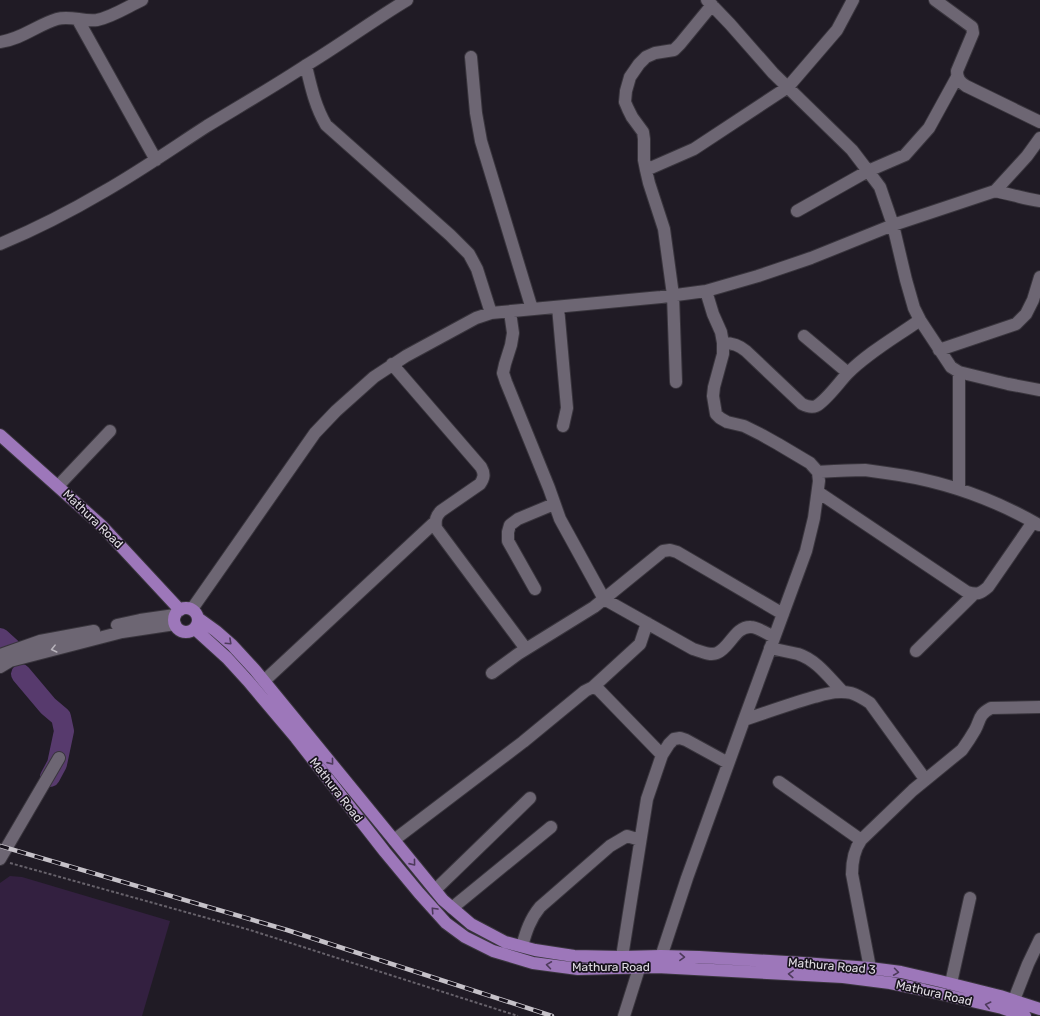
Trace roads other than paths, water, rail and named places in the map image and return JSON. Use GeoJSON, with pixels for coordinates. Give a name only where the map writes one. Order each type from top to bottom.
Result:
{"type":"FeatureCollection","features":[{"type":"Feature","properties":{"kind":"main road","name":"Mathura Road"},"geometry":{"type":"LineString","coordinates":[[0,435],[102,526],[186,618],[227,658],[310,746],[394,840],[443,900],[471,924],[505,942],[536,950],[574,956],[622,957],[642,961]]}},
{"type":"Feature","properties":{"kind":"main road","name":"Mathura Road"},"geometry":{"type":"LineString","coordinates":[[186,618],[216,631],[232,645],[264,681],[385,852],[446,923],[466,937],[494,951],[533,963],[578,969],[642,961]]}},
{"type":"Feature","properties":{"kind":"main road","name":"Mathura Road 3"},"geometry":{"type":"LineString","coordinates":[[642,961],[803,963],[870,968],[901,972],[951,983],[1000,996],[1011,1006],[1040,1009]]}},
{"type":"Feature","properties":{"kind":"main road","name":"Mathura Road"},"geometry":{"type":"LineString","coordinates":[[659,961],[843,977],[882,982],[1011,1006],[1025,1016]]}},
{"type":"Feature","properties":{"kind":"street"},"geometry":{"type":"LineString","coordinates":[[0,42],[22,36],[58,19],[67,17],[78,20],[102,18],[142,0]]}},
{"type":"Feature","properties":{"kind":"street"},"geometry":{"type":"LineString","coordinates":[[0,244],[24,234],[105,191],[156,160],[207,126],[306,66],[380,16],[407,0]]}},
{"type":"Feature","properties":{"kind":"street"},"geometry":{"type":"LineString","coordinates":[[646,170],[694,149],[788,88],[837,30],[853,0]]}},
{"type":"Feature","properties":{"kind":"street"},"geometry":{"type":"LineString","coordinates":[[797,211],[868,171],[905,155],[929,128],[957,77],[957,71],[973,33],[972,27],[935,0]]}},
{"type":"Feature","properties":{"kind":"street"},"geometry":{"type":"LineString","coordinates":[[676,382],[673,296],[664,229],[646,170],[643,132],[632,117],[625,102],[626,90],[630,77],[639,64],[646,57],[655,53],[674,50],[710,2],[773,73],[852,150],[880,187],[892,225],[914,308],[920,320],[951,367],[959,372],[1040,390]]}},
{"type":"Feature","properties":{"kind":"street"},"geometry":{"type":"LineString","coordinates":[[78,20],[156,160]]}},
{"type":"Feature","properties":{"kind":"street"},"geometry":{"type":"LineString","coordinates":[[471,56],[476,113],[481,141],[532,309]]}},
{"type":"Feature","properties":{"kind":"street"},"geometry":{"type":"LineString","coordinates":[[306,66],[313,95],[319,112],[326,125],[450,235],[469,254],[477,269],[491,313]]}},
{"type":"Feature","properties":{"kind":"street"},"geometry":{"type":"LineString","coordinates":[[957,77],[960,82],[966,86],[1040,122]]}},
{"type":"Feature","properties":{"kind":"street"},"geometry":{"type":"LineString","coordinates":[[995,191],[1040,138]]}},
{"type":"Feature","properties":{"kind":"street"},"geometry":{"type":"LineString","coordinates":[[0,667],[10,661],[122,632],[186,618],[315,433],[336,411],[374,377],[392,364],[476,318],[491,313],[673,296],[706,291],[758,276],[811,258],[892,225],[995,191],[1040,201]]}},
{"type":"Feature","properties":{"kind":"street"},"geometry":{"type":"LineString","coordinates":[[939,350],[1016,324],[1026,314],[1033,300],[1040,277]]}},
{"type":"Feature","properties":{"kind":"street"},"geometry":{"type":"LineString","coordinates":[[659,961],[686,878],[806,551],[814,518],[820,481],[818,472],[810,463],[744,426],[727,422],[716,414],[713,396],[723,354],[723,343],[721,332],[713,314],[706,291]]}},
{"type":"Feature","properties":{"kind":"street"},"geometry":{"type":"LineString","coordinates":[[558,307],[567,408],[563,426]]}},
{"type":"Feature","properties":{"kind":"street"},"geometry":{"type":"LineString","coordinates":[[510,312],[512,333],[511,345],[503,372],[506,382],[560,519],[604,599],[693,649],[706,653],[716,653],[723,649],[739,632],[745,628],[752,627],[772,643],[810,660],[843,692]]}},
{"type":"Feature","properties":{"kind":"street"},"geometry":{"type":"LineString","coordinates":[[723,343],[732,343],[743,348],[802,404],[808,407],[815,407],[822,402],[848,373],[865,358],[920,320]]}},
{"type":"Feature","properties":{"kind":"street"},"geometry":{"type":"LineString","coordinates":[[804,336],[848,373]]}},
{"type":"Feature","properties":{"kind":"street"},"geometry":{"type":"LineString","coordinates":[[392,364],[484,472],[483,480],[480,484],[437,515],[435,522],[436,528],[526,649]]}},
{"type":"Feature","properties":{"kind":"street"},"geometry":{"type":"LineString","coordinates":[[959,372],[959,489]]}},
{"type":"Feature","properties":{"kind":"street"},"geometry":{"type":"LineString","coordinates":[[58,486],[110,431]]}},
{"type":"Feature","properties":{"kind":"street"},"geometry":{"type":"LineString","coordinates":[[818,472],[865,470],[930,480],[993,502],[1037,524],[988,587],[982,592],[974,594],[967,592],[818,492]]}},
{"type":"Feature","properties":{"kind":"street"},"geometry":{"type":"LineString","coordinates":[[535,589],[508,541],[508,532],[510,525],[518,519],[554,504]]}},
{"type":"Feature","properties":{"kind":"street"},"geometry":{"type":"LineString","coordinates":[[264,681],[435,522]]}},
{"type":"Feature","properties":{"kind":"street"},"geometry":{"type":"LineString","coordinates":[[492,673],[526,649],[594,607],[663,551],[670,550],[677,552],[783,614]]}},
{"type":"Feature","properties":{"kind":"street"},"geometry":{"type":"LineString","coordinates":[[916,651],[974,594]]}},
{"type":"Feature","properties":{"kind":"street"},"geometry":{"type":"LineString","coordinates":[[0,655],[40,641],[86,633],[140,620],[186,618]]}},
{"type":"Feature","properties":{"kind":"street"},"geometry":{"type":"LineString","coordinates":[[394,840],[523,742],[585,691],[593,687],[640,644],[647,623]]}},
{"type":"Feature","properties":{"kind":"street"},"geometry":{"type":"LineString","coordinates":[[593,687],[599,690],[662,755]]}},
{"type":"Feature","properties":{"kind":"street"},"geometry":{"type":"LineString","coordinates":[[744,720],[803,700],[832,693],[851,693],[870,703],[925,780]]}},
{"type":"Feature","properties":{"kind":"street"},"geometry":{"type":"LineString","coordinates":[[870,968],[852,874],[853,858],[857,846],[861,840],[925,780],[962,750],[976,729],[980,716],[986,710],[991,708],[1040,707]]}},
{"type":"Feature","properties":{"kind":"street"},"geometry":{"type":"LineString","coordinates":[[622,957],[647,800],[662,755],[674,739],[680,738],[728,763]]}},
{"type":"Feature","properties":{"kind":"street"},"geometry":{"type":"LineString","coordinates":[[0,859],[58,758]]}},
{"type":"Feature","properties":{"kind":"street"},"geometry":{"type":"LineString","coordinates":[[779,782],[861,840]]}},
{"type":"Feature","properties":{"kind":"street"},"geometry":{"type":"LineString","coordinates":[[435,890],[530,798]]}},
{"type":"Feature","properties":{"kind":"street"},"geometry":{"type":"LineString","coordinates":[[452,908],[551,827]]}},
{"type":"Feature","properties":{"kind":"street"},"geometry":{"type":"LineString","coordinates":[[522,946],[528,926],[540,907],[610,846],[627,836],[640,840]]}},
{"type":"Feature","properties":{"kind":"street"},"geometry":{"type":"LineString","coordinates":[[951,983],[970,898]]}},
{"type":"Feature","properties":{"kind":"street"},"geometry":{"type":"LineString","coordinates":[[1011,1006],[1040,939]]}},
{"type":"Feature","properties":{"kind":"street"},"geometry":{"type":"LineString","coordinates":[[624,1016],[642,961]]}},
{"type":"Feature","properties":{"kind":"waterway"},"geometry":{"type":"LineString","coordinates":[[0,638],[11,648]]}},
{"type":"Feature","properties":{"kind":"waterway"},"geometry":{"type":"LineString","coordinates":[[21,674],[48,706],[61,717],[64,731],[57,764],[50,777]]}},
{"type":"Feature","properties":{"kind":"railway"},"geometry":{"type":"LineString","coordinates":[[0,846],[287,930],[552,1016]]}}]}
